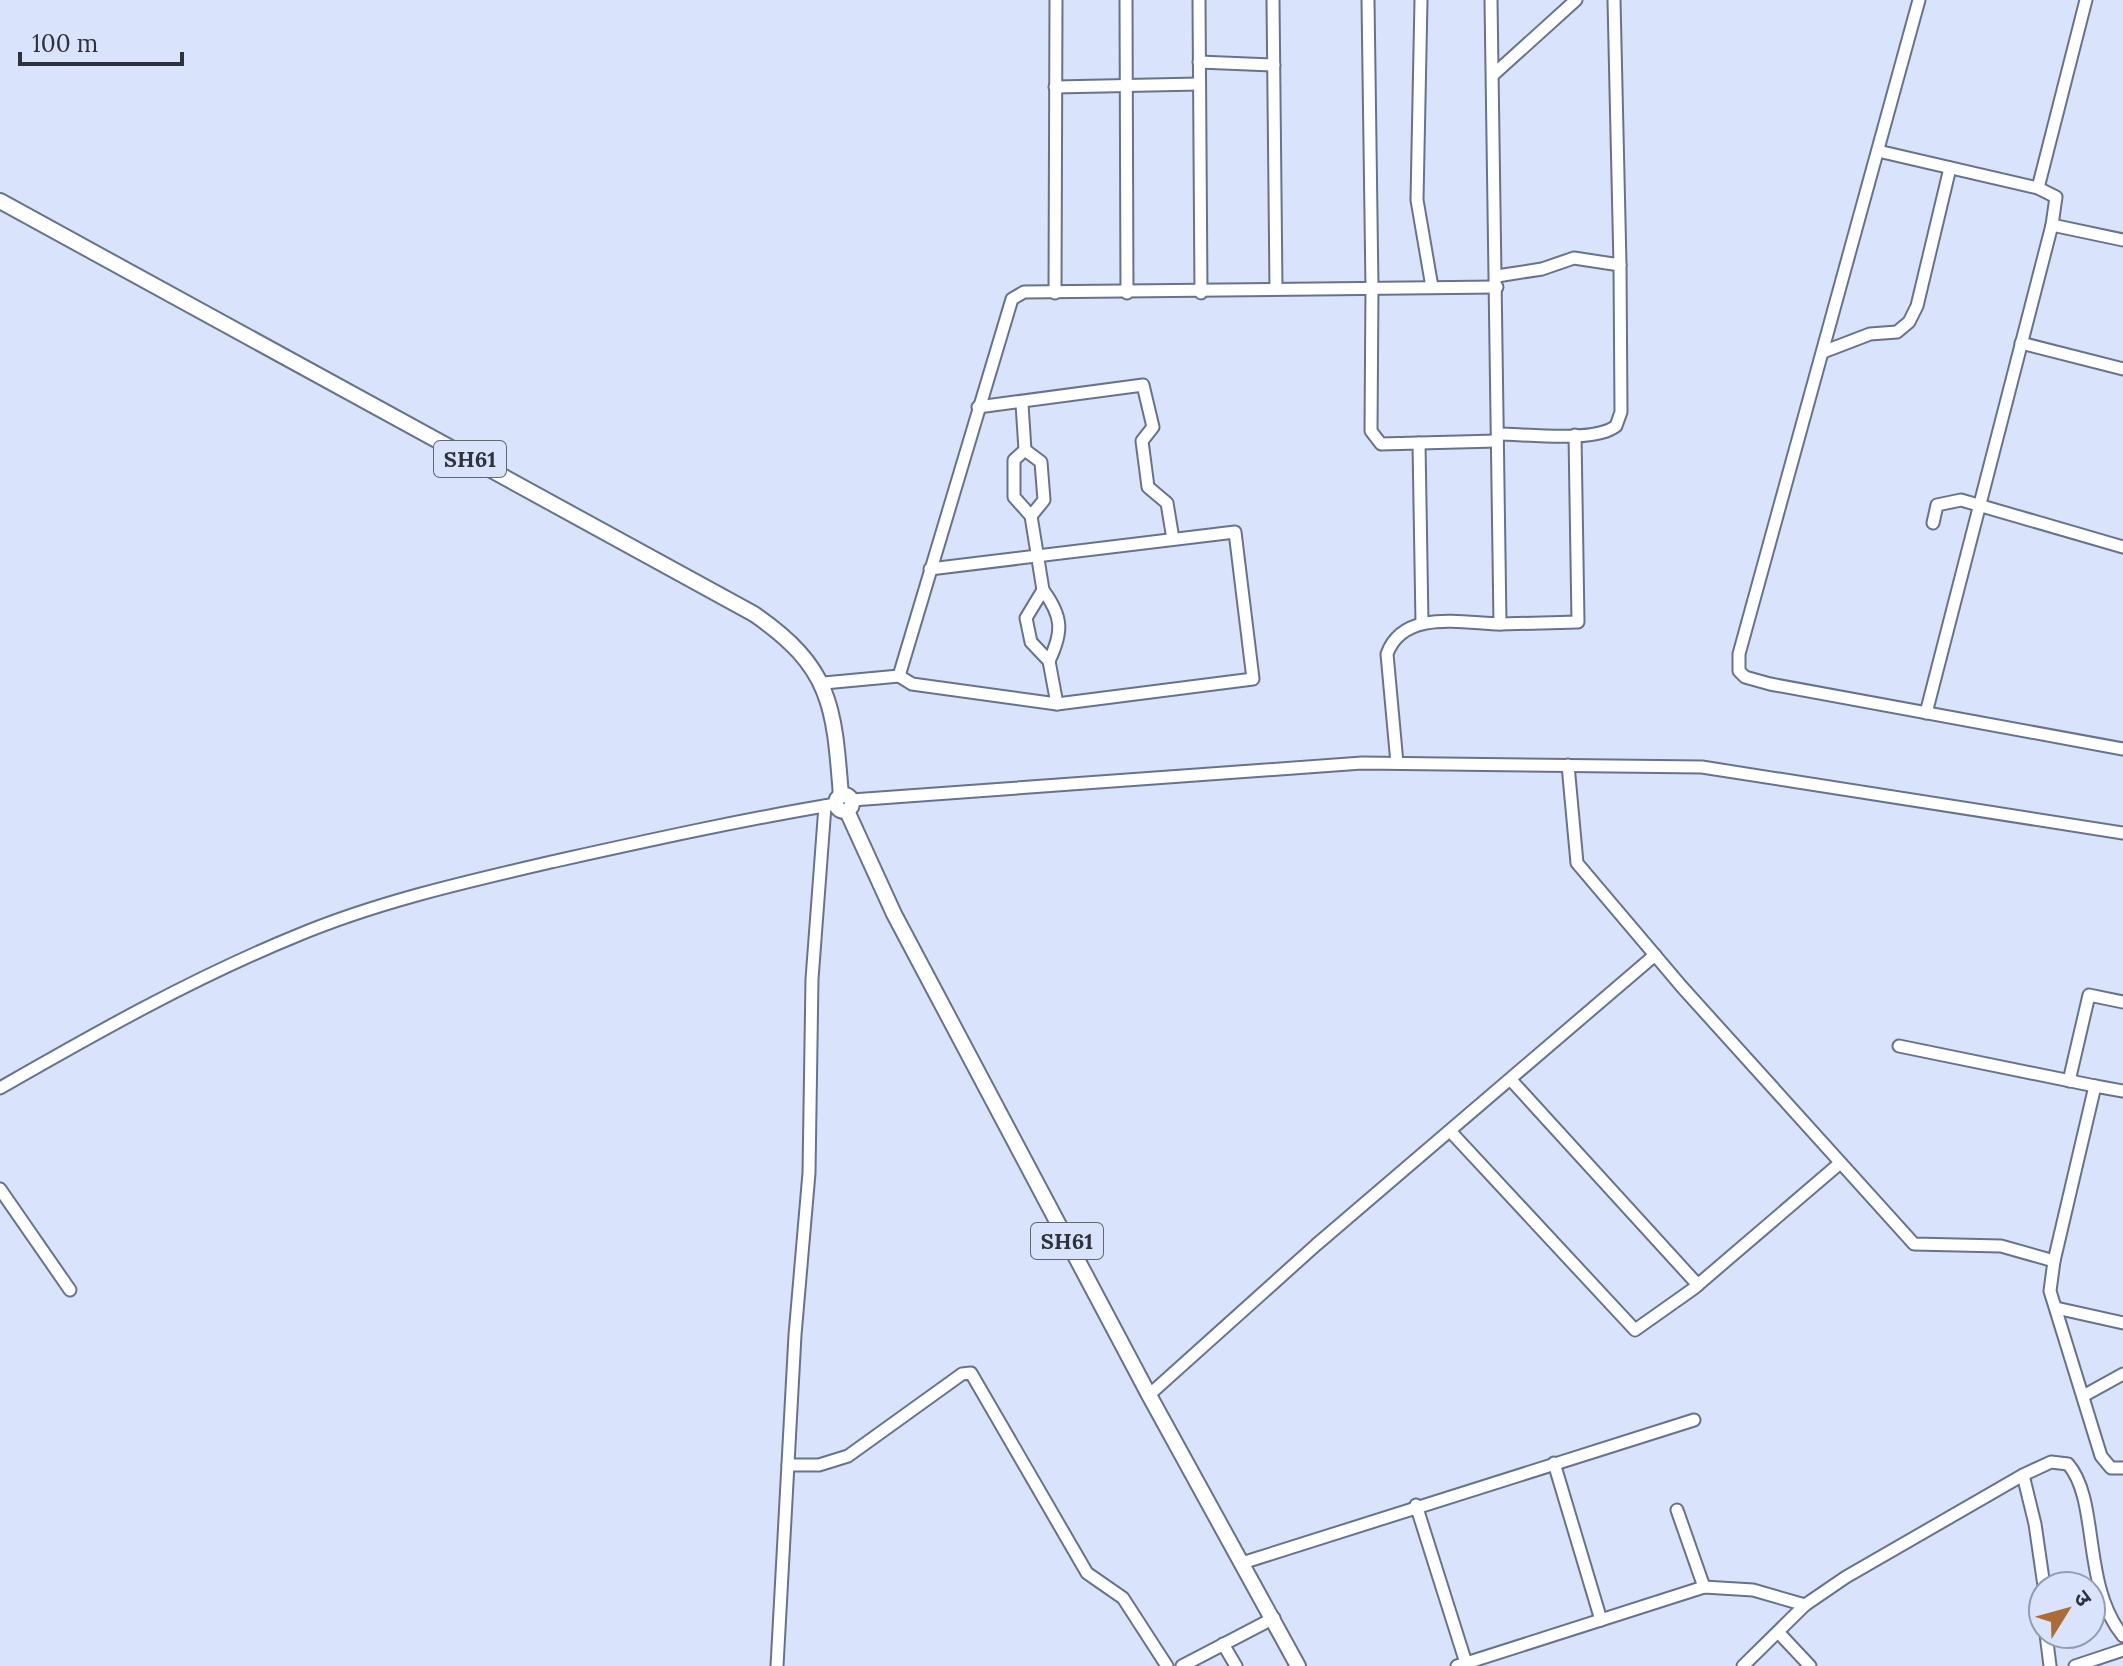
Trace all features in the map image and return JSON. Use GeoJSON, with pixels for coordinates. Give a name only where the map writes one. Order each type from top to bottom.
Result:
{"type":"FeatureCollection","features":[{"type":"Feature","properties":{"kind":"main road","name":"SH61"},"geometry":{"type":"LineString","coordinates":[[0,201],[754,614],[786,636],[824,683],[833,719],[840,804],[894,914],[1149,1395],[1298,1666]]}},
{"type":"Feature","properties":{"kind":"street"},"geometry":{"type":"LineString","coordinates":[[1055,293],[1056,0]]}},
{"type":"Feature","properties":{"kind":"street"},"geometry":{"type":"LineString","coordinates":[[1126,0],[1127,293]]}},
{"type":"Feature","properties":{"kind":"street"},"geometry":{"type":"LineString","coordinates":[[1199,0],[1201,293]]}},
{"type":"Feature","properties":{"kind":"street"},"geometry":{"type":"LineString","coordinates":[[1273,0],[1276,289]]}},
{"type":"Feature","properties":{"kind":"street"},"geometry":{"type":"LineString","coordinates":[[1368,0],[1371,431],[1381,444],[1575,435],[1610,431],[1619,420],[1620,265],[1614,2]]}},
{"type":"Feature","properties":{"kind":"street"},"geometry":{"type":"LineString","coordinates":[[1421,0],[1417,200],[1432,287]]}},
{"type":"Feature","properties":{"kind":"street"},"geometry":{"type":"LineString","coordinates":[[1491,0],[1500,624]]}},
{"type":"Feature","properties":{"kind":"street"},"geometry":{"type":"LineString","coordinates":[[1493,75],[1576,0]]}},
{"type":"Feature","properties":{"kind":"street"},"geometry":{"type":"LineString","coordinates":[[1919,0],[1739,654],[1739,671],[1745,677],[1770,684],[2123,749]]}},
{"type":"Feature","properties":{"kind":"street"},"geometry":{"type":"LineString","coordinates":[[2038,188],[2086,0]]}},
{"type":"Feature","properties":{"kind":"street"},"geometry":{"type":"LineString","coordinates":[[1199,62],[1274,65]]}},
{"type":"Feature","properties":{"kind":"street"},"geometry":{"type":"LineString","coordinates":[[1055,87],[1199,84]]}},
{"type":"Feature","properties":{"kind":"street"},"geometry":{"type":"LineString","coordinates":[[1878,151],[2038,188],[2056,197],[2052,225],[1926,713]]}},
{"type":"Feature","properties":{"kind":"street"},"geometry":{"type":"LineString","coordinates":[[1823,352],[1870,334],[1897,332],[1909,322],[1917,306],[1950,168]]}},
{"type":"Feature","properties":{"kind":"street"},"geometry":{"type":"LineString","coordinates":[[2052,225],[2123,240]]}},
{"type":"Feature","properties":{"kind":"street"},"geometry":{"type":"LineString","coordinates":[[899,676],[1012,299],[1024,292],[1201,293],[1432,287],[1497,282],[1574,258],[1620,265]]}},
{"type":"Feature","properties":{"kind":"street"},"geometry":{"type":"LineString","coordinates":[[2021,343],[2123,369]]}},
{"type":"Feature","properties":{"kind":"street"},"geometry":{"type":"LineString","coordinates":[[978,407],[1022,404],[1143,385],[1153,427],[1142,441],[1148,487],[1167,503],[1173,539]]}},
{"type":"Feature","properties":{"kind":"street"},"geometry":{"type":"LineString","coordinates":[[1022,404],[1025,450],[1041,462],[1044,500],[1031,516]]}},
{"type":"Feature","properties":{"kind":"street"},"geometry":{"type":"LineString","coordinates":[[1397,763],[1387,654],[1399,633],[1422,623],[1578,622],[1575,435]]}},
{"type":"Feature","properties":{"kind":"street"},"geometry":{"type":"LineString","coordinates":[[1419,443],[1422,623]]}},
{"type":"Feature","properties":{"kind":"street"},"geometry":{"type":"LineString","coordinates":[[1025,450],[1014,460],[1014,497],[1031,516],[1043,590],[1056,607],[1060,638],[1049,661]]}},
{"type":"Feature","properties":{"kind":"street"},"geometry":{"type":"LineString","coordinates":[[1933,523],[1934,508],[1941,502],[1955,499],[2123,547]]}},
{"type":"Feature","properties":{"kind":"street"},"geometry":{"type":"LineString","coordinates":[[824,683],[899,676],[912,684],[1057,704],[1253,679],[1235,532],[930,569]]}},
{"type":"Feature","properties":{"kind":"street"},"geometry":{"type":"LineString","coordinates":[[1043,590],[1026,618],[1031,642],[1049,661],[1057,704]]}},
{"type":"Feature","properties":{"kind":"street"},"geometry":{"type":"LineString","coordinates":[[0,1088],[174,992],[295,936],[372,908],[691,830],[840,804],[1397,763],[1702,767],[2122,830]]}},
{"type":"Feature","properties":{"kind":"street"},"geometry":{"type":"LineString","coordinates":[[1568,765],[1577,863],[1839,1164],[1914,1244],[2001,1246],[2054,1261]]}},
{"type":"Feature","properties":{"kind":"street"},"geometry":{"type":"LineString","coordinates":[[777,1666],[809,1173],[812,979],[840,804]]}},
{"type":"Feature","properties":{"kind":"street"},"geometry":{"type":"LineString","coordinates":[[1149,1395],[1316,1245],[1655,955]]}},
{"type":"Feature","properties":{"kind":"street"},"geometry":{"type":"LineString","coordinates":[[2069,1081],[2089,995],[2123,1002]]}},
{"type":"Feature","properties":{"kind":"street"},"geometry":{"type":"LineString","coordinates":[[1899,1046],[2123,1091]]}},
{"type":"Feature","properties":{"kind":"street"},"geometry":{"type":"LineString","coordinates":[[1511,1080],[1698,1285]]}},
{"type":"Feature","properties":{"kind":"street"},"geometry":{"type":"LineString","coordinates":[[2095,1086],[2054,1261],[2050,1291],[2085,1395],[2101,1456],[2111,1468],[2123,1468]]}},
{"type":"Feature","properties":{"kind":"street"},"geometry":{"type":"LineString","coordinates":[[1451,1132],[1635,1330],[1698,1285],[1839,1164]]}},
{"type":"Feature","properties":{"kind":"street"},"geometry":{"type":"LineString","coordinates":[[0,1189],[70,1290]]}},
{"type":"Feature","properties":{"kind":"street"},"geometry":{"type":"LineString","coordinates":[[2056,1308],[2123,1323]]}},
{"type":"Feature","properties":{"kind":"street"},"geometry":{"type":"LineString","coordinates":[[788,1465],[819,1465],[848,1456],[962,1374],[971,1373],[1087,1573],[1123,1598],[1167,1666]]}},
{"type":"Feature","properties":{"kind":"street"},"geometry":{"type":"LineString","coordinates":[[2085,1395],[2123,1374]]}},
{"type":"Feature","properties":{"kind":"street"},"geometry":{"type":"LineString","coordinates":[[1242,1563],[1416,1505],[1694,1420]]}},
{"type":"Feature","properties":{"kind":"street"},"geometry":{"type":"LineString","coordinates":[[1743,1666],[1805,1605],[1846,1577],[2023,1475],[2060,1462],[2074,1471],[2101,1596],[2123,1636]]}},
{"type":"Feature","properties":{"kind":"street"},"geometry":{"type":"LineString","coordinates":[[1554,1463],[1601,1620]]}},
{"type":"Feature","properties":{"kind":"street"},"geometry":{"type":"LineString","coordinates":[[2023,1475],[2042,1570]]}},
{"type":"Feature","properties":{"kind":"street"},"geometry":{"type":"LineString","coordinates":[[1416,1505],[1461,1664],[1704,1587],[1753,1590],[1805,1605]]}},
{"type":"Feature","properties":{"kind":"street"},"geometry":{"type":"LineString","coordinates":[[1677,1510],[1704,1587]]}},
{"type":"Feature","properties":{"kind":"street"},"geometry":{"type":"LineString","coordinates":[[1182,1666],[1274,1618]]}},
{"type":"Feature","properties":{"kind":"street"},"geometry":{"type":"LineString","coordinates":[[1779,1633],[1810,1666]]}},
{"type":"Feature","properties":{"kind":"street"},"geometry":{"type":"LineString","coordinates":[[1223,1644],[1236,1666]]}},
{"type":"Feature","properties":{"kind":"street"},"geometry":{"type":"LineString","coordinates":[[2075,1666],[2123,1650]]}}]}
